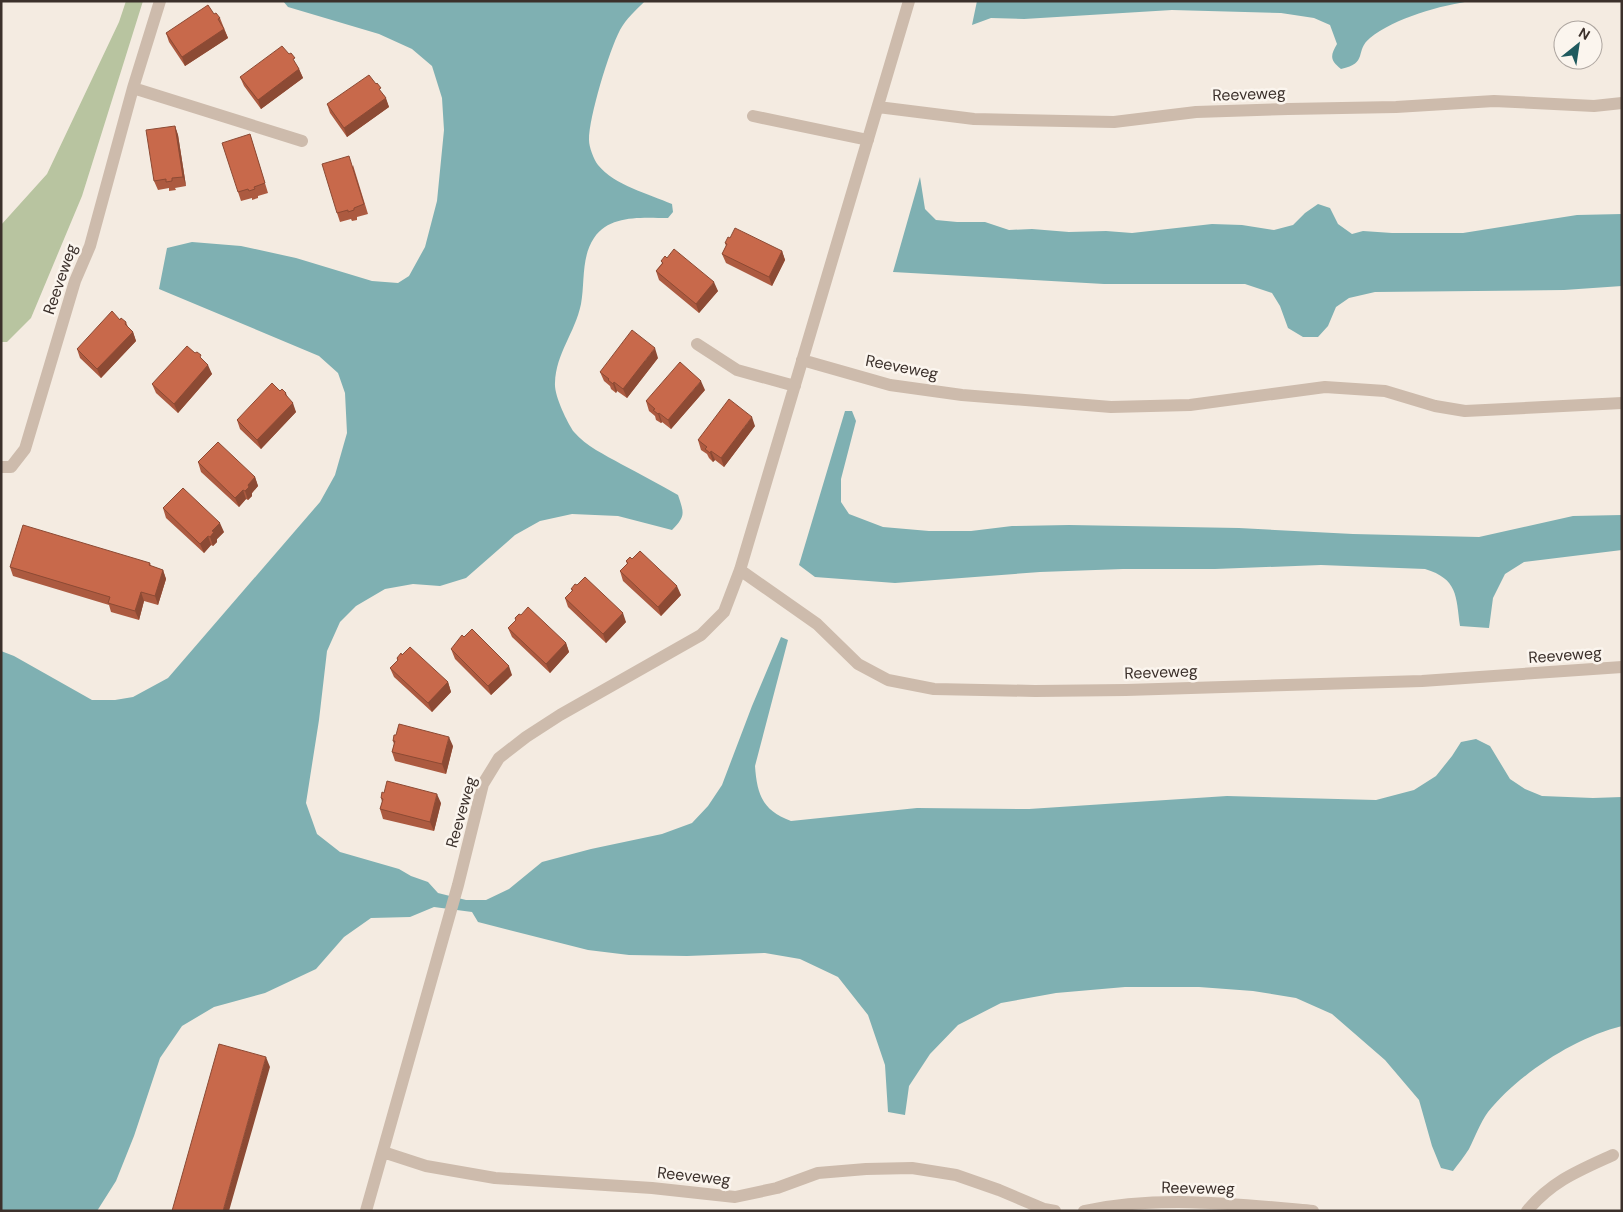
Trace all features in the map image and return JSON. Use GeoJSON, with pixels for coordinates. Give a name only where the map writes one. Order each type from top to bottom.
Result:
{"type":"FeatureCollection","features":[{"type":"Feature","properties":{"kind":"lane","name":"Reeveweg"},"geometry":{"type":"LineString","coordinates":[[1,467],[11,467],[24,450],[75,281],[90,246],[133,88],[160,1]]}},
{"type":"Feature","properties":{"kind":"lane","name":"Reeveweg"},"geometry":{"type":"LineString","coordinates":[[366,1211],[458,884],[483,784],[499,758],[560,715],[701,635],[724,612],[740,570],[909,1]]}},
{"type":"Feature","properties":{"kind":"lane"},"geometry":{"type":"LineString","coordinates":[[133,88],[302,141]]}},
{"type":"Feature","properties":{"kind":"lane","name":"Reeveweg"},"geometry":{"type":"LineString","coordinates":[[878,108],[974,119],[1114,122],[1196,112],[1269,109],[1396,107],[1494,101],[1594,106],[1622,103]]}},
{"type":"Feature","properties":{"kind":"lane"},"geometry":{"type":"LineString","coordinates":[[753,116],[868,140]]}},
{"type":"Feature","properties":{"kind":"lane"},"geometry":{"type":"LineString","coordinates":[[697,344],[737,370],[795,386]]}},
{"type":"Feature","properties":{"kind":"lane","name":"Reeveweg"},"geometry":{"type":"LineString","coordinates":[[802,360],[890,385],[962,395],[1111,407],[1190,405],[1325,387],[1385,391],[1435,406],[1465,411],[1622,404]]}},
{"type":"Feature","properties":{"kind":"lane","name":"Reeveweg"},"geometry":{"type":"LineString","coordinates":[[740,570],[817,624],[858,664],[888,680],[934,689],[1035,691],[1422,681],[1622,667]]}},
{"type":"Feature","properties":{"kind":"lane","name":"Reeveweg"},"geometry":{"type":"LineString","coordinates":[[383,1152],[426,1166],[496,1178],[652,1188],[735,1197],[777,1188],[818,1173],[912,1168],[956,1175],[1000,1190],[1044,1209],[1055,1211]]}},
{"type":"Feature","properties":{"kind":"lane"},"geometry":{"type":"LineString","coordinates":[[1527,1211],[1538,1197],[1564,1178],[1613,1155]]}},
{"type":"Feature","properties":{"kind":"lane","name":"Reeveweg"},"geometry":{"type":"LineString","coordinates":[[1084,1211],[1107,1206],[1203,1202],[1313,1211]]}},
{"type":"Feature","properties":{"kind":"green space"},"geometry":{"type":"Polygon","coordinates":[[[126,1],[143,1],[82,196],[31,318],[7,342],[1,342],[1,225],[47,174],[119,22],[126,1]]]}},
{"type":"Feature","properties":{"kind":"water"},"geometry":{"type":"Polygon","coordinates":[[[283,1],[645,1],[625,22],[616,40],[605,68],[592,116],[589,143],[595,160],[605,172],[622,183],[672,204],[673,212],[668,218],[638,218],[618,221],[601,230],[594,238],[585,262],[581,304],[575,324],[562,352],[556,372],[555,388],[565,415],[574,432],[596,450],[678,495],[682,518],[672,530],[618,516],[572,514],[540,521],[515,535],[466,578],[440,586],[413,584],[385,589],[356,606],[340,622],[327,651],[319,720],[306,803],[317,834],[340,852],[399,869],[428,882],[438,893],[466,900],[486,900],[509,889],[542,862],[591,849],[662,834],[692,823],[708,806],[722,785],[781,637],[788,640],[755,766],[763,801],[781,817],[791,821],[917,808],[1029,809],[1227,796],[1376,800],[1414,790],[1436,776],[1461,742],[1476,739],[1490,746],[1510,779],[1525,789],[1542,796],[1622,797],[1622,1026],[1585,1039],[1567,1048],[1531,1071],[1515,1084],[1488,1112],[1469,1149],[1453,1171],[1441,1168],[1432,1146],[1419,1100],[1385,1060],[1332,1014],[1296,998],[1253,991],[1199,987],[1125,987],[1056,993],[1001,1003],[958,1025],[930,1054],[909,1086],[905,1115],[888,1112],[885,1065],[868,1015],[838,977],[800,959],[765,953],[687,956],[629,955],[588,950],[478,922],[472,912],[434,907],[410,917],[371,918],[344,937],[316,969],[265,993],[214,1007],[182,1026],[160,1058],[134,1136],[116,1181],[97,1211],[1,1211],[1,651],[14,656],[92,700],[115,700],[133,697],[168,678],[320,502],[335,475],[347,433],[345,393],[338,373],[319,356],[159,289],[167,248],[192,242],[241,246],[296,258],[372,281],[398,283],[409,276],[425,247],[437,201],[444,130],[442,98],[432,66],[412,49],[379,34],[288,7],[283,1]]]}},
{"type":"Feature","properties":{"kind":"water"},"geometry":{"type":"Polygon","coordinates":[[[977,1],[1472,1],[1433,9],[1392,24],[1365,43],[1355,63],[1341,69],[1332,58],[1337,44],[1330,25],[1314,18],[1281,13],[1172,10],[1024,19],[991,18],[972,25],[977,1]]]}},
{"type":"Feature","properties":{"kind":"water"},"geometry":{"type":"Polygon","coordinates":[[[920,177],[925,209],[936,220],[985,222],[1009,230],[1032,229],[1069,232],[1106,231],[1132,233],[1212,224],[1242,225],[1274,230],[1293,225],[1318,204],[1330,208],[1338,224],[1352,234],[1363,231],[1463,233],[1577,215],[1622,214],[1622,286],[1564,290],[1375,292],[1349,298],[1336,307],[1328,326],[1318,337],[1303,337],[1288,328],[1280,306],[1272,293],[1245,284],[1104,284],[893,272],[920,177]]]}},
{"type":"Feature","properties":{"kind":"water"},"geometry":{"type":"Polygon","coordinates":[[[845,411],[852,411],[856,421],[841,479],[841,502],[849,514],[883,527],[929,531],[971,531],[1012,526],[1069,525],[1239,528],[1353,534],[1479,537],[1573,516],[1622,515],[1622,550],[1524,562],[1505,574],[1493,598],[1489,628],[1460,626],[1456,597],[1450,584],[1436,573],[1425,569],[1321,565],[1215,569],[1123,569],[1040,572],[895,583],[815,577],[799,565],[845,411]]]}},
{"type":"Feature","properties":{"kind":"building"},"geometry":{"type":"Polygon","coordinates":[[[208,5],[214,14],[216,13],[220,18],[218,19],[224,29],[182,57],[166,33],[208,5]]]}},
{"type":"Feature","properties":{"kind":"building"},"geometry":{"type":"Polygon","coordinates":[[[282,46],[295,58],[293,59],[299,69],[258,100],[240,77],[282,46]]]}},
{"type":"Feature","properties":{"kind":"building"},"geometry":{"type":"Polygon","coordinates":[[[369,75],[381,88],[379,89],[386,98],[344,128],[327,104],[369,75]]]}},
{"type":"Feature","properties":{"kind":"building"},"geometry":{"type":"Polygon","coordinates":[[[175,126],[183,177],[172,178],[172,181],[166,182],[166,179],[154,181],[146,130],[175,126]]]}},
{"type":"Feature","properties":{"kind":"building"},"geometry":{"type":"Polygon","coordinates":[[[250,134],[265,183],[249,191],[248,189],[238,192],[222,143],[250,134]]]}},
{"type":"Feature","properties":{"kind":"building"},"geometry":{"type":"Polygon","coordinates":[[[349,156],[364,204],[348,212],[348,210],[337,213],[322,164],[349,156]]]}},
{"type":"Feature","properties":{"kind":"building"},"geometry":{"type":"Polygon","coordinates":[[[735,228],[782,251],[769,277],[722,254],[728,237],[730,238],[735,228]]]}},
{"type":"Feature","properties":{"kind":"building"},"geometry":{"type":"Polygon","coordinates":[[[674,249],[714,282],[696,304],[656,271],[663,263],[661,261],[665,256],[667,258],[674,249]]]}},
{"type":"Feature","properties":{"kind":"building"},"geometry":{"type":"Polygon","coordinates":[[[112,311],[120,320],[121,318],[126,322],[125,324],[133,332],[97,369],[77,349],[112,311]]]}},
{"type":"Feature","properties":{"kind":"building"},"geometry":{"type":"Polygon","coordinates":[[[632,330],[655,348],[623,389],[614,382],[613,384],[600,372],[632,330]]]}},
{"type":"Feature","properties":{"kind":"building"},"geometry":{"type":"Polygon","coordinates":[[[187,346],[195,353],[197,352],[201,355],[200,357],[208,365],[174,404],[152,384],[187,346]]]}},
{"type":"Feature","properties":{"kind":"building"},"geometry":{"type":"Polygon","coordinates":[[[680,362],[701,381],[668,420],[653,410],[655,409],[646,401],[680,362]]]}},
{"type":"Feature","properties":{"kind":"building"},"geometry":{"type":"Polygon","coordinates":[[[272,383],[280,391],[282,389],[293,403],[257,440],[237,420],[272,383]]]}},
{"type":"Feature","properties":{"kind":"building"},"geometry":{"type":"Polygon","coordinates":[[[729,399],[752,417],[721,458],[711,451],[710,453],[705,449],[707,447],[698,440],[729,399]]]}},
{"type":"Feature","properties":{"kind":"building"},"geometry":{"type":"Polygon","coordinates":[[[218,442],[255,477],[248,485],[249,487],[235,498],[198,462],[218,442]]]}},
{"type":"Feature","properties":{"kind":"building"},"geometry":{"type":"Polygon","coordinates":[[[183,488],[220,523],[212,531],[214,532],[210,537],[208,536],[200,544],[163,508],[183,488]]]}},
{"type":"Feature","properties":{"kind":"building"},"geometry":{"type":"Polygon","coordinates":[[[23,525],[150,563],[149,565],[163,570],[155,596],[141,592],[135,611],[108,603],[110,597],[10,567],[23,525]]]}},
{"type":"Feature","properties":{"kind":"building"},"geometry":{"type":"Polygon","coordinates":[[[640,551],[677,586],[658,607],[620,571],[628,563],[626,561],[630,557],[632,559],[640,551]]]}},
{"type":"Feature","properties":{"kind":"building"},"geometry":{"type":"Polygon","coordinates":[[[585,577],[623,613],[603,634],[565,598],[573,590],[571,589],[575,584],[577,585],[585,577]]]}},
{"type":"Feature","properties":{"kind":"building"},"geometry":{"type":"Polygon","coordinates":[[[528,607],[566,643],[546,664],[508,628],[516,620],[515,618],[519,614],[521,615],[528,607]]]}},
{"type":"Feature","properties":{"kind":"building"},"geometry":{"type":"Polygon","coordinates":[[[472,629],[509,666],[488,686],[451,649],[462,635],[464,637],[472,629]]]}},
{"type":"Feature","properties":{"kind":"building"},"geometry":{"type":"Polygon","coordinates":[[[410,647],[448,682],[428,703],[390,668],[398,660],[397,658],[401,653],[402,655],[410,647]]]}},
{"type":"Feature","properties":{"kind":"building"},"geometry":{"type":"Polygon","coordinates":[[[399,724],[449,737],[442,764],[392,752],[395,741],[393,741],[394,735],[396,735],[399,724]]]}},
{"type":"Feature","properties":{"kind":"building"},"geometry":{"type":"Polygon","coordinates":[[[387,781],[437,794],[430,822],[380,809],[383,799],[381,798],[382,792],[384,793],[387,781]]]}},
{"type":"Feature","properties":{"kind":"building"},"geometry":{"type":"Polygon","coordinates":[[[219,1044],[266,1057],[223,1211],[172,1211],[219,1044]]]}}]}
